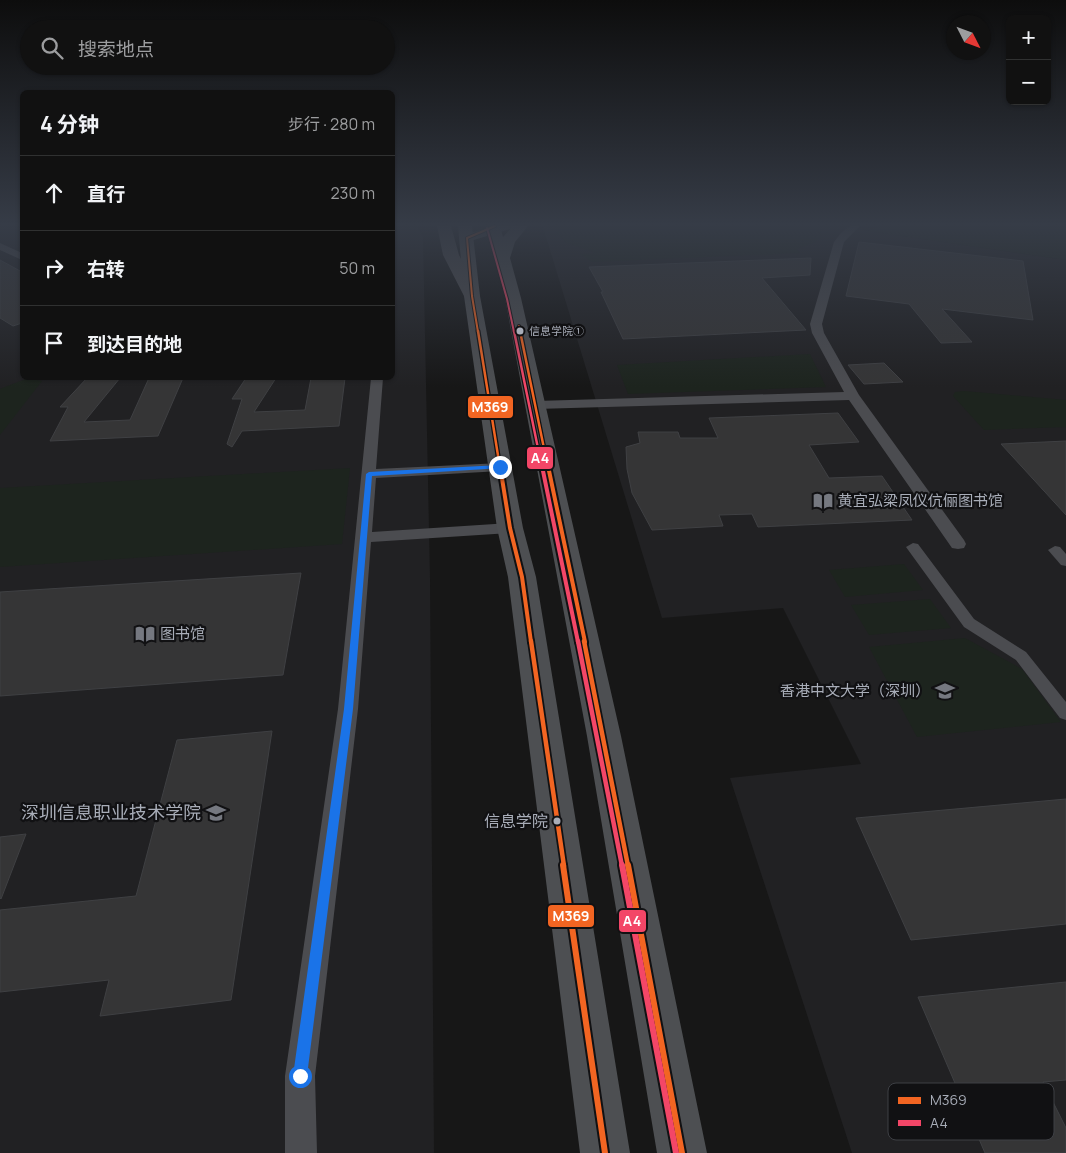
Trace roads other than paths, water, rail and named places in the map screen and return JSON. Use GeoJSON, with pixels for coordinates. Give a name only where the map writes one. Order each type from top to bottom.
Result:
{"type":"FeatureCollection","features":[{"type":"Feature","properties":{"kind":"main road"},"geometry":{"type":"LineString","coordinates":[[475,280],[472,296],[510,528],[522,578],[605,1153]]}},
{"type":"Feature","properties":{"kind":"main road"},"geometry":{"type":"LineString","coordinates":[[497,280],[536,405],[604,736],[682,1153]]}},
{"type":"Feature","properties":{"kind":"street"},"geometry":{"type":"LineString","coordinates":[[828,280],[816,324],[818,333],[853,396],[958,544]]}},
{"type":"Feature","properties":{"kind":"street"},"geometry":{"type":"LineString","coordinates":[[301,1153],[300,1076],[348,709],[377,380]]}},
{"type":"Feature","properties":{"kind":"street"},"geometry":{"type":"LineString","coordinates":[[536,405],[853,396]]}},
{"type":"Feature","properties":{"kind":"street"},"geometry":{"type":"LineString","coordinates":[[369,474],[500,467]]}},
{"type":"Feature","properties":{"kind":"street"},"geometry":{"type":"LineString","coordinates":[[364,537],[510,528]]}},
{"type":"Feature","properties":{"kind":"street"},"geometry":{"type":"LineString","coordinates":[[913,547],[969,624],[1021,656],[1066,714]]}},
{"type":"Feature","properties":{"kind":"street"},"geometry":{"type":"LineString","coordinates":[[1055,550],[1066,562]]}},
{"type":"Feature","properties":{"kind":"place","name":"信息学院①"},"geometry":{"type":"Point","coordinates":[520,331]}},
{"type":"Feature","properties":{"kind":"place","name":"黄宜弘梁凤仪伉俪图书馆"},"geometry":{"type":"Point","coordinates":[823,501]}},
{"type":"Feature","properties":{"kind":"place","name":"图书馆"},"geometry":{"type":"Point","coordinates":[145,634]}},
{"type":"Feature","properties":{"kind":"place","name":"香港中文大学（深圳）"},"geometry":{"type":"Point","coordinates":[945,691]}},
{"type":"Feature","properties":{"kind":"place","name":"深圳信息职业技术学院"},"geometry":{"type":"Point","coordinates":[216,813]}},
{"type":"Feature","properties":{"kind":"place","name":"信息学院"},"geometry":{"type":"Point","coordinates":[557,821]}}]}
